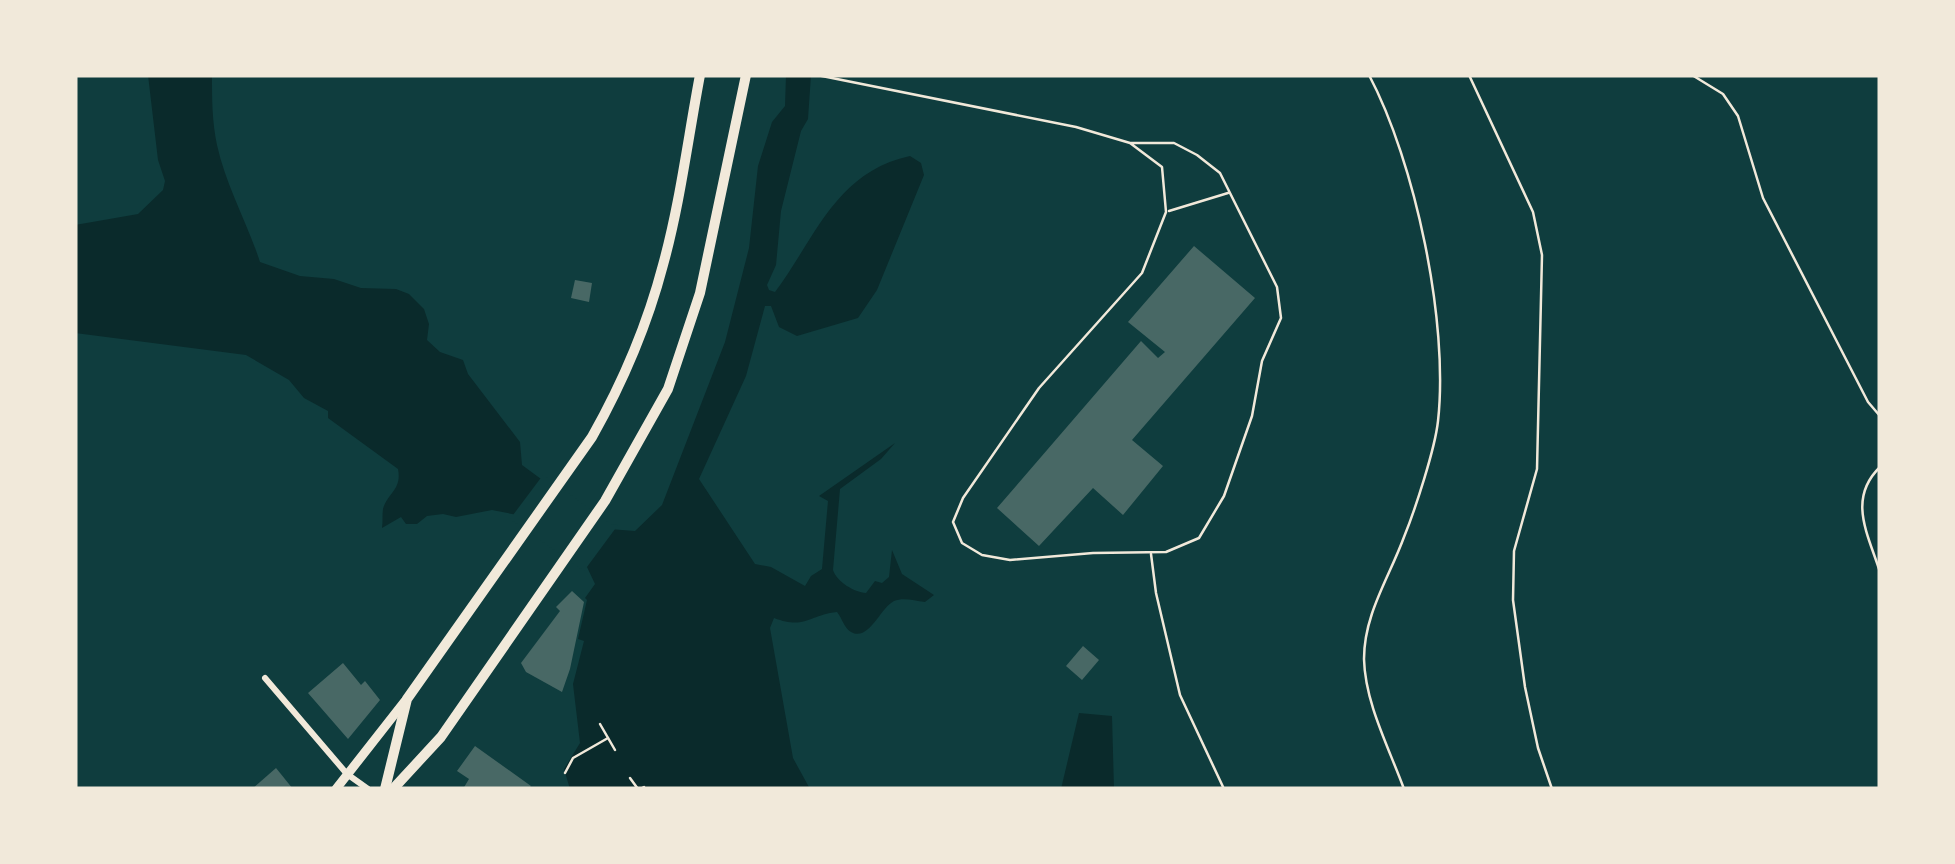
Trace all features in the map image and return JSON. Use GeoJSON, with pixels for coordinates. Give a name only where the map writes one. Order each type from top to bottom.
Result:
{"type":"FeatureCollection","features":[{"type":"Feature","properties":{"kind":"main road"},"geometry":{"type":"LineString","coordinates":[[336,789],[407,699],[568,473],[616,394],[644,326],[664,262],[700,75]]}},
{"type":"Feature","properties":{"kind":"main road"},"geometry":{"type":"LineString","coordinates":[[389,789],[441,737],[605,501],[645,435],[685,344],[720,209],[746,75]]}},
{"type":"Feature","properties":{"kind":"main road"},"geometry":{"type":"LineString","coordinates":[[389,789],[407,699]]}},
{"type":"Feature","properties":{"kind":"street"},"geometry":{"type":"LineString","coordinates":[[265,678],[346,774],[368,789]]}},
{"type":"Feature","properties":{"kind":"lane"},"geometry":{"type":"LineString","coordinates":[[818,75],[1076,127],[1130,143],[1174,143],[1220,172],[1277,287],[1280,318],[1262,362],[1252,416],[1224,496],[1199,538],[1166,552],[1010,560],[982,555],[962,543],[953,522],[962,498],[1039,388],[1142,273],[1166,212],[1162,167],[1130,143]]}},
{"type":"Feature","properties":{"kind":"lane"},"geometry":{"type":"LineString","coordinates":[[871,75],[873,86]]}},
{"type":"Feature","properties":{"kind":"lane"},"geometry":{"type":"LineString","coordinates":[[1368,75],[1386,108],[1418,206],[1438,332],[1438,422],[1404,537],[1370,614],[1364,659],[1372,702],[1404,789]]}},
{"type":"Feature","properties":{"kind":"lane"},"geometry":{"type":"LineString","coordinates":[[1469,75],[1533,212],[1542,255],[1536,469],[1514,551],[1513,600],[1534,733],[1552,789]]}},
{"type":"Feature","properties":{"kind":"lane"},"geometry":{"type":"LineString","coordinates":[[1692,75],[1723,94],[1738,116],[1763,198],[1868,402],[1880,416]]}},
{"type":"Feature","properties":{"kind":"lane"},"geometry":{"type":"LineString","coordinates":[[1166,212],[1230,192]]}},
{"type":"Feature","properties":{"kind":"lane"},"geometry":{"type":"LineString","coordinates":[[1880,467],[1861,496],[1880,572]]}},
{"type":"Feature","properties":{"kind":"lane"},"geometry":{"type":"LineString","coordinates":[[1151,553],[1180,696],[1224,789]]}},
{"type":"Feature","properties":{"kind":"path"},"geometry":{"type":"LineString","coordinates":[[600,724],[616,750]]}},
{"type":"Feature","properties":{"kind":"path"},"geometry":{"type":"LineString","coordinates":[[565,774],[573,758],[608,738]]}},
{"type":"Feature","properties":{"kind":"path"},"geometry":{"type":"LineString","coordinates":[[630,778],[641,788]]}},
{"type":"Feature","properties":{"kind":"water"},"geometry":{"type":"Polygon","coordinates":[[[148,75],[212,75],[217,145],[260,262],[300,276],[409,294],[424,309],[429,324],[427,340],[440,352],[463,360],[468,374],[520,442],[522,465],[609,529],[635,531],[662,505],[725,342],[749,248],[758,166],[772,122],[785,106],[786,75],[811,75],[808,119],[801,131],[781,211],[776,265],[767,285],[769,290],[775,292],[830,209],[863,176],[910,156],[921,163],[924,175],[877,290],[858,318],[797,336],[779,327],[771,306],[765,306],[746,376],[699,479],[755,564],[771,567],[805,586],[822,569],[828,501],[819,496],[895,443],[881,459],[840,489],[833,570],[847,586],[866,593],[875,581],[882,583],[889,577],[892,550],[902,574],[934,595],[925,602],[894,601],[869,628],[857,634],[849,630],[837,612],[793,623],[774,618],[770,628],[793,758],[810,789],[570,789],[564,769],[580,743],[573,684],[584,641],[578,639],[585,598],[595,584],[587,567],[517,515],[492,510],[456,517],[427,516],[417,524],[406,524],[401,517],[382,528],[383,509],[396,486],[398,469],[328,418],[328,411],[304,398],[289,380],[246,355],[75,333],[75,225],[138,214],[163,190],[165,181],[158,160],[148,75]]]}},
{"type":"Feature","properties":{"kind":"water"},"geometry":{"type":"Polygon","coordinates":[[[1079,713],[1112,716],[1114,789],[1061,789],[1079,713]]]}},
{"type":"Feature","properties":{"kind":"pier"},"geometry":{"type":"Polygon","coordinates":[[[543,475],[611,524],[618,525],[584,571],[510,519],[543,475]]]}},
{"type":"Feature","properties":{"kind":"building"},"geometry":{"type":"Polygon","coordinates":[[[1194,246],[1255,298],[1132,440],[1163,466],[1123,515],[1093,488],[1039,546],[997,508],[1141,341],[1158,358],[1165,352],[1128,322],[1194,246]]]}},
{"type":"Feature","properties":{"kind":"building"},"geometry":{"type":"Polygon","coordinates":[[[575,280],[592,283],[589,302],[571,298],[575,280]]]}},
{"type":"Feature","properties":{"kind":"building"},"geometry":{"type":"Polygon","coordinates":[[[572,591],[584,602],[562,692],[526,672],[521,663],[560,611],[556,607],[572,591]]]}},
{"type":"Feature","properties":{"kind":"building"},"geometry":{"type":"Polygon","coordinates":[[[1083,646],[1099,660],[1082,680],[1066,666],[1083,646]]]}},
{"type":"Feature","properties":{"kind":"building"},"geometry":{"type":"Polygon","coordinates":[[[343,663],[380,700],[348,739],[308,693],[343,663]]]}},
{"type":"Feature","properties":{"kind":"building"},"geometry":{"type":"Polygon","coordinates":[[[475,746],[531,786],[463,789],[469,779],[457,771],[475,746]]]}},
{"type":"Feature","properties":{"kind":"building"},"geometry":{"type":"Polygon","coordinates":[[[276,768],[293,789],[252,789],[276,768]]]}}]}
